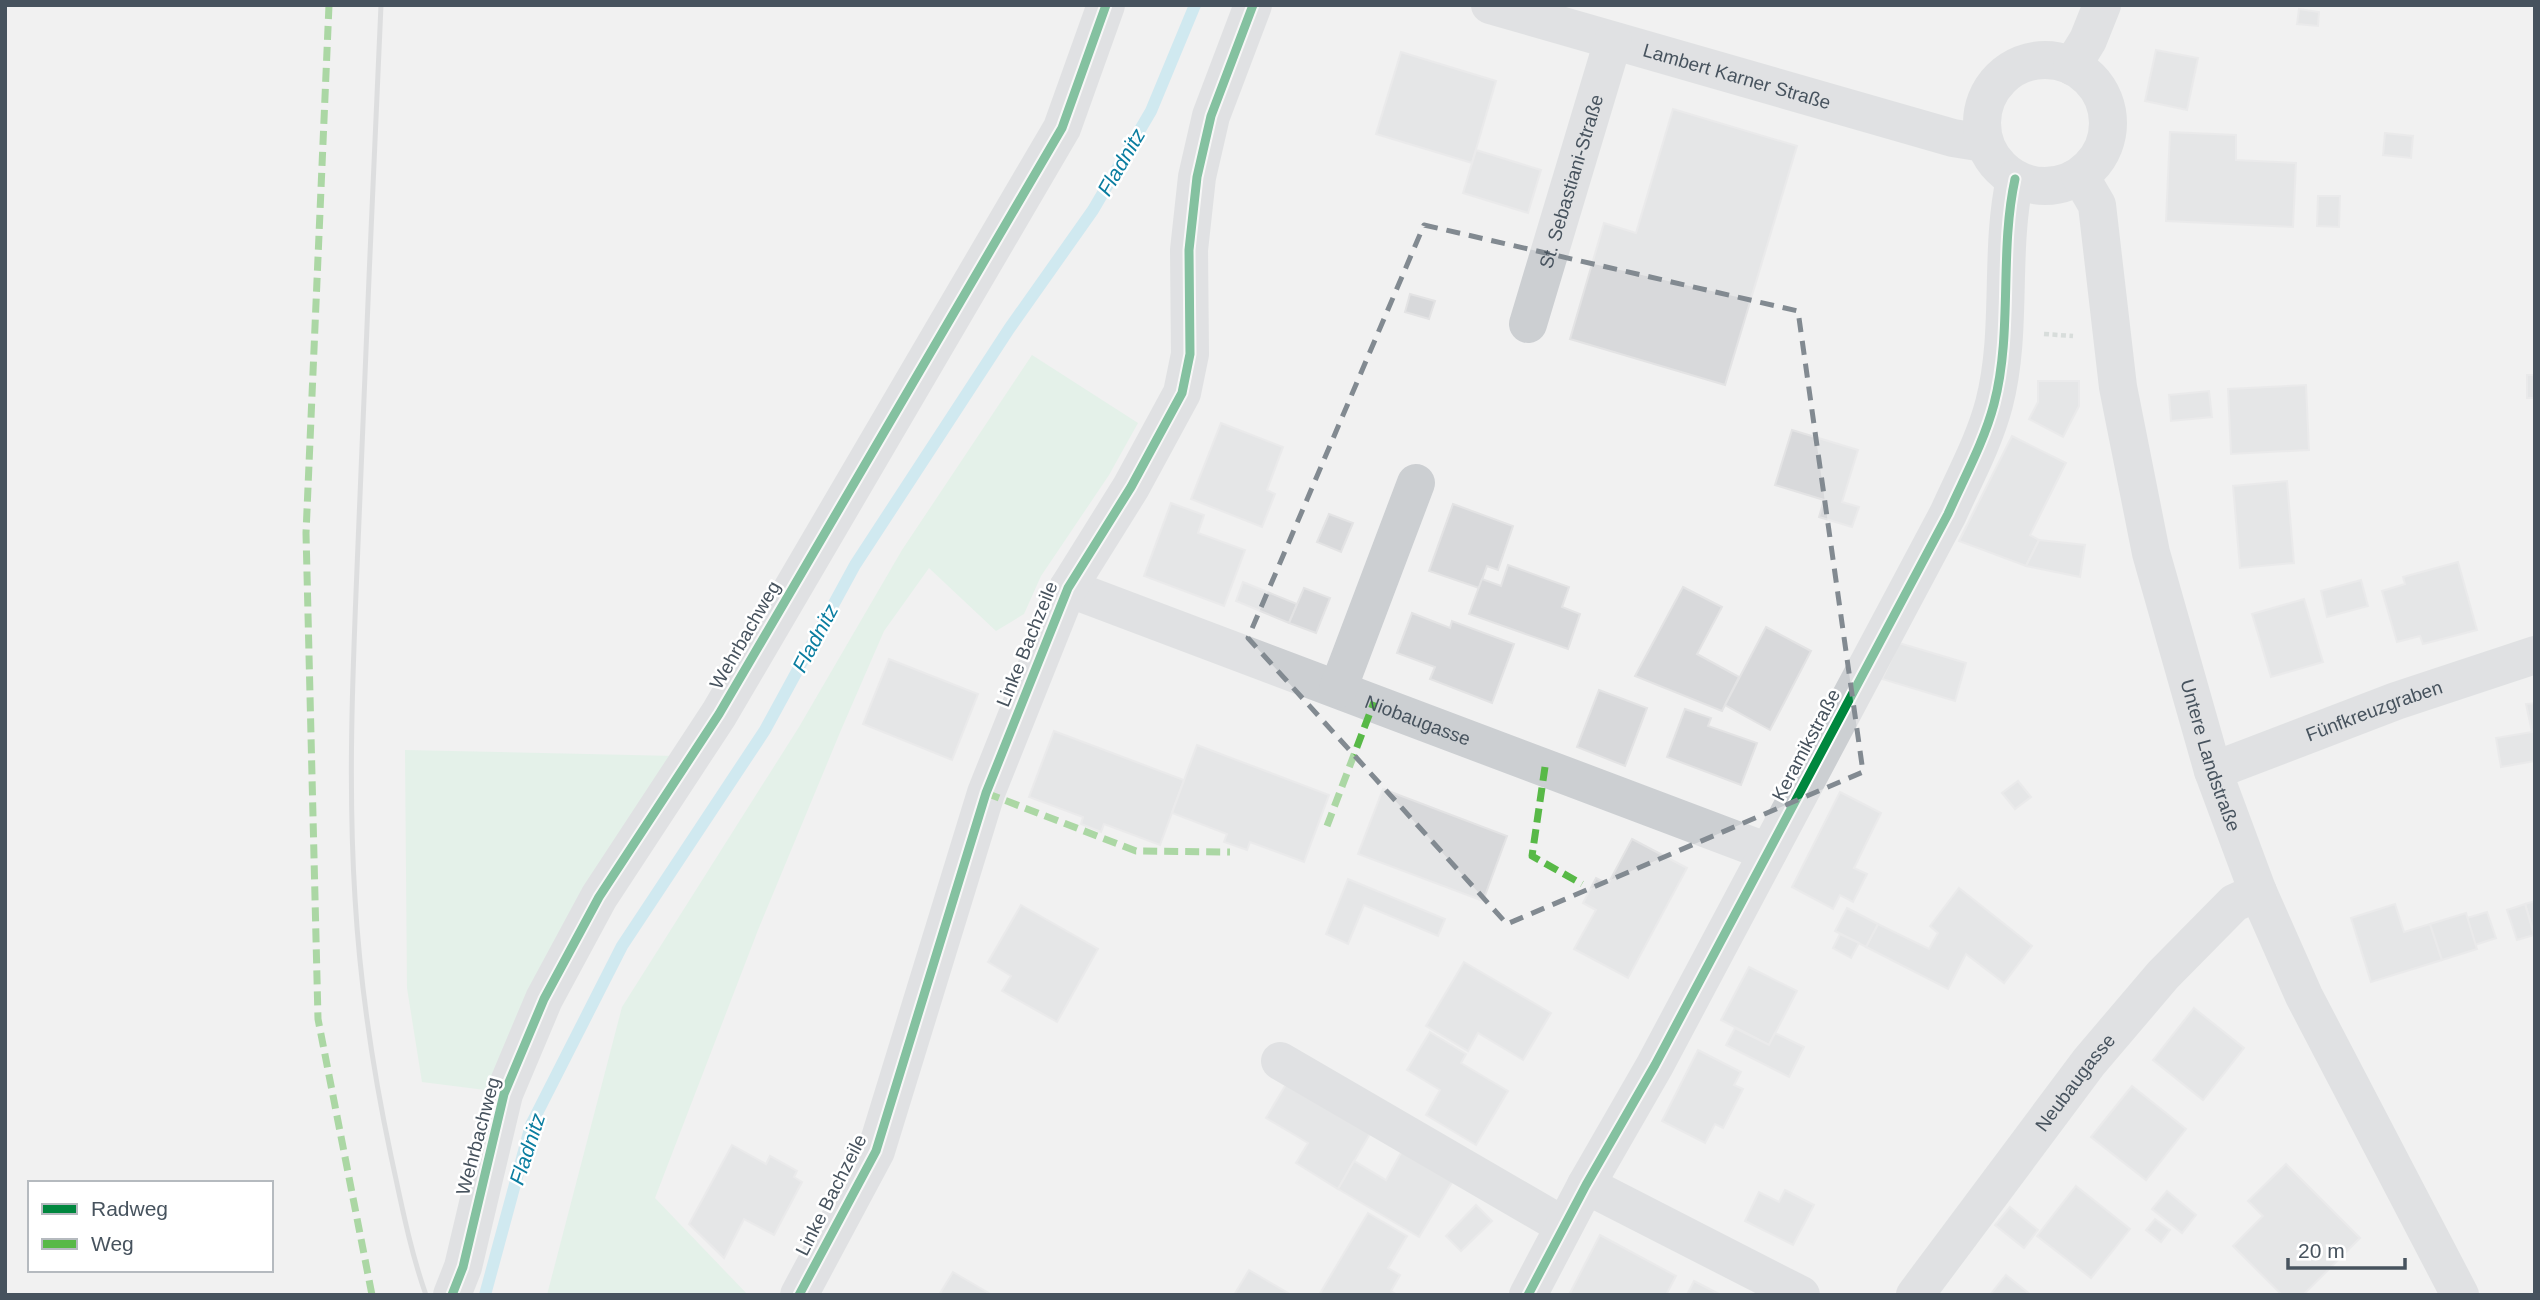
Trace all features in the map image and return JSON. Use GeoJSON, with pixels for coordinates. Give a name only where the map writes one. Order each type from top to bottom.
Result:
{"type":"FeatureCollection","features":[{"type":"Feature","properties":{"kind":"street","name":"Wehrbachweg"},"geometry":{"type":"LineString","coordinates":[[452,1295],[463,1267],[504,1094],[544,999],[599,897],[719,714],[1062,128],[1106,5]]}},
{"type":"Feature","properties":{"kind":"street","name":"Linke Bachzeile"},"geometry":{"type":"LineString","coordinates":[[799,1295],[876,1151],[986,793],[1068,588],[1131,487],[1182,393],[1190,354],[1189,250],[1198,177],[1211,116],[1253,5]]}},
{"type":"Feature","properties":{"kind":"street","name":"Lambert Karner Straße"},"geometry":{"type":"LineString","coordinates":[[1490,5],[1953,138],[1984,143]]}},
{"type":"Feature","properties":{"kind":"street"},"geometry":{"type":"LineString","coordinates":[[2072,66],[2088,40],[2102,5]]}},
{"type":"Feature","properties":{"kind":"street","name":"St. Sebastiani-Straße"},"geometry":{"type":"LineString","coordinates":[[1528,324],[1614,41]]}},
{"type":"Feature","properties":{"kind":"street"},"geometry":{"type":"LineString","coordinates":[[2029,61],[2058,61],[2072,66],[2086,75],[2105,103],[2107,136],[2102,151],[2080,176],[2059,185],[2037,186],[2015,179],[2002,170],[1984,143],[1982,114],[1989,93],[2002,75],[2029,61]]}},
{"type":"Feature","properties":{"kind":"street","name":"Untere Landstraße"},"geometry":{"type":"LineString","coordinates":[[2080,176],[2097,205],[2118,387],[2151,553],[2213,771],[2258,892],[2304,996],[2460,1295]]}},
{"type":"Feature","properties":{"kind":"street","name":"Keramikstraße"},"geometry":{"type":"LineString","coordinates":[[1528,1295],[1769,852],[1948,514],[1979,446],[1994,404],[1999,375],[2009,210],[2015,179]]}},
{"type":"Feature","properties":{"kind":"street"},"geometry":{"type":"LineString","coordinates":[[1338,689],[1416,483]]}},
{"type":"Feature","properties":{"kind":"street","name":"Niobaugasse"},"geometry":{"type":"LineString","coordinates":[[1068,588],[1769,852]]}},
{"type":"Feature","properties":{"kind":"street","name":"Fünfkreuzgraben"},"geometry":{"type":"LineString","coordinates":[[2213,771],[2396,701],[2535,655]]}},
{"type":"Feature","properties":{"kind":"street","name":"Neubaugasse"},"geometry":{"type":"LineString","coordinates":[[1915,1295],[2089,1062],[2163,975],[2234,903],[2258,892]]}},
{"type":"Feature","properties":{"kind":"street"},"geometry":{"type":"LineString","coordinates":[[1280,1061],[1564,1226]]}},
{"type":"Feature","properties":{"kind":"street"},"geometry":{"type":"LineString","coordinates":[[1586,1185],[1801,1295]]}},
{"type":"Feature","properties":{"kind":"highlighted area"},"geometry":{"type":"Polygon","coordinates":[[[1424,225],[1798,311],[1863,772],[1507,924],[1248,638],[1424,225]]]}},
{"type":"Feature","properties":{"kind":"green space"},"geometry":{"type":"Polygon","coordinates":[[[1032,355],[1138,423],[1109,475],[1041,576],[1024,614],[996,631],[929,568],[884,631],[758,930],[655,1198],[748,1295],[547,1295],[622,1007],[799,727],[902,550],[1032,355]]]}},
{"type":"Feature","properties":{"kind":"green space"},"geometry":{"type":"Polygon","coordinates":[[[405,750],[676,756],[493,1091],[422,1082],[407,988],[405,750]]]}},
{"type":"Feature","properties":{"kind":"building"},"geometry":{"type":"Polygon","coordinates":[[[2299,9],[2319,12],[2318,26],[2297,24],[2299,9]]]}},
{"type":"Feature","properties":{"kind":"building"},"geometry":{"type":"Polygon","coordinates":[[[2156,50],[2198,58],[2187,110],[2145,101],[2156,50]]]}},
{"type":"Feature","properties":{"kind":"building"},"geometry":{"type":"Polygon","coordinates":[[[1401,52],[1496,81],[1472,163],[1376,134],[1401,52]]]}},
{"type":"Feature","properties":{"kind":"building"},"geometry":{"type":"Polygon","coordinates":[[[1673,109],[1797,146],[1725,385],[1570,339],[1604,223],[1636,233],[1673,109]]]}},
{"type":"Feature","properties":{"kind":"building"},"geometry":{"type":"Polygon","coordinates":[[[2170,132],[2236,135],[2236,160],[2296,163],[2293,227],[2166,221],[2170,132]]]}},
{"type":"Feature","properties":{"kind":"building"},"geometry":{"type":"Polygon","coordinates":[[[2385,133],[2413,136],[2411,158],[2383,155],[2385,133]]]}},
{"type":"Feature","properties":{"kind":"building"},"geometry":{"type":"Polygon","coordinates":[[[1476,150],[1541,170],[1528,213],[1463,193],[1476,150]]]}},
{"type":"Feature","properties":{"kind":"building"},"geometry":{"type":"Polygon","coordinates":[[[2318,196],[2340,196],[2339,227],[2317,226],[2318,196]]]}},
{"type":"Feature","properties":{"kind":"building"},"geometry":{"type":"Polygon","coordinates":[[[1410,294],[1435,301],[1429,319],[1405,312],[1410,294]]]}},
{"type":"Feature","properties":{"kind":"building"},"geometry":{"type":"Polygon","coordinates":[[[2527,375],[2535,375],[2535,398],[2527,398],[2527,375]]]}},
{"type":"Feature","properties":{"kind":"building"},"geometry":{"type":"Polygon","coordinates":[[[2038,381],[2079,381],[2079,406],[2063,437],[2029,419],[2038,402],[2038,381]]]}},
{"type":"Feature","properties":{"kind":"building"},"geometry":{"type":"Polygon","coordinates":[[[2306,385],[2309,450],[2231,454],[2228,389],[2306,385]]]}},
{"type":"Feature","properties":{"kind":"building"},"geometry":{"type":"Polygon","coordinates":[[[2209,391],[2212,417],[2171,421],[2169,395],[2209,391]]]}},
{"type":"Feature","properties":{"kind":"building"},"geometry":{"type":"Polygon","coordinates":[[[1221,423],[1283,447],[1267,490],[1275,494],[1262,527],[1191,499],[1221,423]]]}},
{"type":"Feature","properties":{"kind":"building"},"geometry":{"type":"Polygon","coordinates":[[[1792,430],[1858,450],[1842,502],[1859,507],[1852,527],[1819,517],[1824,500],[1775,485],[1792,430]]]}},
{"type":"Feature","properties":{"kind":"building"},"geometry":{"type":"Polygon","coordinates":[[[2012,436],[2066,463],[2030,535],[2039,540],[2026,566],[1959,541],[2012,436]]]}},
{"type":"Feature","properties":{"kind":"building"},"geometry":{"type":"Polygon","coordinates":[[[2287,481],[2294,563],[2240,568],[2233,486],[2287,481]]]}},
{"type":"Feature","properties":{"kind":"building"},"geometry":{"type":"Polygon","coordinates":[[[1171,503],[1204,515],[1198,533],[1245,550],[1224,606],[1144,576],[1171,503]]]}},
{"type":"Feature","properties":{"kind":"building"},"geometry":{"type":"Polygon","coordinates":[[[1453,504],[1513,526],[1498,570],[1487,566],[1479,588],[1429,571],[1453,504]]]}},
{"type":"Feature","properties":{"kind":"building"},"geometry":{"type":"Polygon","coordinates":[[[1329,514],[1353,523],[1341,552],[1317,542],[1329,514]]]}},
{"type":"Feature","properties":{"kind":"building"},"geometry":{"type":"Polygon","coordinates":[[[2039,540],[2085,545],[2080,577],[2026,566],[2039,540]]]}},
{"type":"Feature","properties":{"kind":"building"},"geometry":{"type":"Polygon","coordinates":[[[2458,562],[2477,630],[2423,644],[2420,636],[2397,642],[2382,591],[2405,584],[2403,577],[2458,562]]]}},
{"type":"Feature","properties":{"kind":"building"},"geometry":{"type":"Polygon","coordinates":[[[1508,565],[1569,587],[1562,607],[1580,614],[1568,649],[1469,614],[1482,579],[1501,586],[1508,565]]]}},
{"type":"Feature","properties":{"kind":"building"},"geometry":{"type":"Polygon","coordinates":[[[2361,580],[2368,606],[2327,617],[2321,591],[2361,580]]]}},
{"type":"Feature","properties":{"kind":"building"},"geometry":{"type":"Polygon","coordinates":[[[1243,582],[1297,604],[1289,623],[1236,601],[1243,582]]]}},
{"type":"Feature","properties":{"kind":"building"},"geometry":{"type":"Polygon","coordinates":[[[1683,587],[1722,607],[1697,654],[1739,677],[1722,711],[1635,676],[1683,587]]]}},
{"type":"Feature","properties":{"kind":"building"},"geometry":{"type":"Polygon","coordinates":[[[1304,588],[1330,598],[1316,633],[1289,623],[1304,588]]]}},
{"type":"Feature","properties":{"kind":"building"},"geometry":{"type":"Polygon","coordinates":[[[2304,599],[2323,662],[2271,677],[2252,614],[2304,599]]]}},
{"type":"Feature","properties":{"kind":"building"},"geometry":{"type":"Polygon","coordinates":[[[1412,613],[1450,628],[1452,621],[1514,644],[1492,703],[1430,679],[1435,667],[1397,653],[1412,613]]]}},
{"type":"Feature","properties":{"kind":"building"},"geometry":{"type":"Polygon","coordinates":[[[1766,627],[1811,651],[1770,730],[1725,705],[1766,627]]]}},
{"type":"Feature","properties":{"kind":"building"},"geometry":{"type":"Polygon","coordinates":[[[1899,643],[1966,663],[1955,701],[1882,679],[1899,643]]]}},
{"type":"Feature","properties":{"kind":"building"},"geometry":{"type":"Polygon","coordinates":[[[889,659],[978,694],[952,760],[863,724],[889,659]]]}},
{"type":"Feature","properties":{"kind":"building"},"geometry":{"type":"Polygon","coordinates":[[[1599,690],[1647,708],[1625,766],[1577,747],[1599,690]]]}},
{"type":"Feature","properties":{"kind":"building"},"geometry":{"type":"Polygon","coordinates":[[[2535,703],[2535,761],[2501,767],[2496,738],[2532,732],[2526,704],[2535,703]]]}},
{"type":"Feature","properties":{"kind":"building"},"geometry":{"type":"Polygon","coordinates":[[[1685,709],[1711,718],[1708,726],[1757,743],[1741,785],[1667,757],[1685,709]]]}},
{"type":"Feature","properties":{"kind":"building"},"geometry":{"type":"Polygon","coordinates":[[[1054,731],[1184,780],[1160,845],[1104,824],[1101,832],[1081,824],[1083,817],[1029,797],[1054,731]]]}},
{"type":"Feature","properties":{"kind":"building"},"geometry":{"type":"Polygon","coordinates":[[[1197,745],[1329,795],[1304,862],[1250,842],[1247,850],[1224,842],[1227,834],[1172,813],[1197,745]]]}},
{"type":"Feature","properties":{"kind":"building"},"geometry":{"type":"Polygon","coordinates":[[[2018,781],[2031,797],[2015,809],[2002,793],[2018,781]]]}},
{"type":"Feature","properties":{"kind":"building"},"geometry":{"type":"Polygon","coordinates":[[[1383,789],[1507,836],[1483,901],[1358,854],[1383,789]]]}},
{"type":"Feature","properties":{"kind":"building"},"geometry":{"type":"Polygon","coordinates":[[[1840,792],[1881,813],[1854,868],[1867,874],[1853,902],[1840,895],[1833,909],[1792,887],[1840,792]]]}},
{"type":"Feature","properties":{"kind":"building"},"geometry":{"type":"Polygon","coordinates":[[[1632,839],[1687,868],[1628,978],[1574,949],[1596,910],[1583,903],[1596,878],[1608,884],[1632,839]]]}},
{"type":"Feature","properties":{"kind":"building"},"geometry":{"type":"Polygon","coordinates":[[[1348,879],[1445,919],[1438,936],[1364,905],[1348,944],[1326,934],[1348,879]]]}},
{"type":"Feature","properties":{"kind":"building"},"geometry":{"type":"Polygon","coordinates":[[[1959,888],[2032,946],[2004,983],[1966,954],[1948,989],[1866,947],[1878,924],[1929,949],[1938,933],[1930,926],[1959,888]]]}},
{"type":"Feature","properties":{"kind":"building"},"geometry":{"type":"Polygon","coordinates":[[[2535,901],[2535,937],[2525,904],[2535,901]]]}},
{"type":"Feature","properties":{"kind":"building"},"geometry":{"type":"Polygon","coordinates":[[[2395,904],[2404,932],[2430,924],[2442,960],[2371,982],[2351,918],[2395,904]]]}},
{"type":"Feature","properties":{"kind":"building"},"geometry":{"type":"Polygon","coordinates":[[[2525,904],[2534,935],[2517,940],[2507,910],[2525,904]]]}},
{"type":"Feature","properties":{"kind":"building"},"geometry":{"type":"Polygon","coordinates":[[[1021,905],[1098,949],[1057,1022],[1002,991],[1011,976],[988,962],[1021,905]]]}},
{"type":"Feature","properties":{"kind":"building"},"geometry":{"type":"Polygon","coordinates":[[[1847,908],[1878,924],[1866,947],[1835,931],[1847,908]]]}},
{"type":"Feature","properties":{"kind":"building"},"geometry":{"type":"Polygon","coordinates":[[[2487,912],[2496,938],[2475,945],[2467,918],[2487,912]]]}},
{"type":"Feature","properties":{"kind":"building"},"geometry":{"type":"Polygon","coordinates":[[[2466,913],[2477,949],[2442,960],[2430,924],[2466,913]]]}},
{"type":"Feature","properties":{"kind":"building"},"geometry":{"type":"Polygon","coordinates":[[[1840,934],[1859,943],[1851,958],[1833,948],[1840,934]]]}},
{"type":"Feature","properties":{"kind":"building"},"geometry":{"type":"Polygon","coordinates":[[[1464,962],[1551,1013],[1523,1060],[1478,1033],[1468,1051],[1426,1026],[1464,962]]]}},
{"type":"Feature","properties":{"kind":"building"},"geometry":{"type":"Polygon","coordinates":[[[1749,967],[1797,991],[1769,1045],[1721,1020],[1749,967]]]}},
{"type":"Feature","properties":{"kind":"building"},"geometry":{"type":"Polygon","coordinates":[[[2194,1008],[2244,1048],[2203,1100],[2153,1060],[2194,1008]]]}},
{"type":"Feature","properties":{"kind":"building"},"geometry":{"type":"Polygon","coordinates":[[[1735,1028],[1769,1045],[1775,1033],[1804,1047],[1789,1077],[1726,1045],[1735,1028]]]}},
{"type":"Feature","properties":{"kind":"building"},"geometry":{"type":"Polygon","coordinates":[[[1430,1032],[1466,1054],[1461,1063],[1508,1091],[1476,1145],[1426,1115],[1440,1090],[1407,1070],[1430,1032]]]}},
{"type":"Feature","properties":{"kind":"building"},"geometry":{"type":"Polygon","coordinates":[[[1698,1050],[1741,1072],[1734,1085],[1743,1089],[1723,1128],[1715,1124],[1705,1143],[1662,1121],[1698,1050]]]}},
{"type":"Feature","properties":{"kind":"building"},"geometry":{"type":"Polygon","coordinates":[[[1288,1081],[1374,1127],[1338,1189],[1296,1163],[1308,1143],[1266,1118],[1288,1081]]]}},
{"type":"Feature","properties":{"kind":"building"},"geometry":{"type":"Polygon","coordinates":[[[2132,1086],[2186,1129],[2146,1180],[2091,1137],[2132,1086]]]}},
{"type":"Feature","properties":{"kind":"building"},"geometry":{"type":"Polygon","coordinates":[[[1406,1144],[1457,1174],[1419,1237],[1338,1189],[1354,1161],[1386,1180],[1406,1144]]]}},
{"type":"Feature","properties":{"kind":"building"},"geometry":{"type":"Polygon","coordinates":[[[732,1145],[766,1164],[770,1156],[797,1171],[794,1177],[802,1182],[774,1235],[744,1219],[724,1258],[689,1224],[732,1145]]]}},
{"type":"Feature","properties":{"kind":"building"},"geometry":{"type":"Polygon","coordinates":[[[2286,1164],[2360,1238],[2303,1295],[2282,1295],[2233,1246],[2263,1216],[2248,1201],[2286,1164]]]}},
{"type":"Feature","properties":{"kind":"building"},"geometry":{"type":"Polygon","coordinates":[[[2076,1186],[2130,1229],[2091,1278],[2037,1236],[2076,1186]]]}},
{"type":"Feature","properties":{"kind":"building"},"geometry":{"type":"Polygon","coordinates":[[[1785,1190],[1814,1205],[1793,1245],[1745,1221],[1759,1192],[1779,1202],[1785,1190]]]}},
{"type":"Feature","properties":{"kind":"building"},"geometry":{"type":"Polygon","coordinates":[[[2167,1191],[2196,1215],[2182,1233],[2152,1209],[2167,1191]]]}},
{"type":"Feature","properties":{"kind":"building"},"geometry":{"type":"Polygon","coordinates":[[[1476,1205],[1492,1221],[1461,1251],[1446,1236],[1476,1205]]]}},
{"type":"Feature","properties":{"kind":"building"},"geometry":{"type":"Polygon","coordinates":[[[2010,1207],[2038,1230],[2024,1248],[1995,1225],[2010,1207]]]}},
{"type":"Feature","properties":{"kind":"building"},"geometry":{"type":"Polygon","coordinates":[[[1368,1213],[1407,1236],[1388,1268],[1400,1275],[1391,1291],[1397,1295],[1319,1295],[1368,1213]]]}},
{"type":"Feature","properties":{"kind":"building"},"geometry":{"type":"Polygon","coordinates":[[[2155,1219],[2170,1230],[2161,1242],[2146,1230],[2155,1219]]]}},
{"type":"Feature","properties":{"kind":"building"},"geometry":{"type":"Polygon","coordinates":[[[1600,1235],[1676,1276],[1666,1295],[1569,1295],[1600,1235]]]}},
{"type":"Feature","properties":{"kind":"building"},"geometry":{"type":"Polygon","coordinates":[[[1249,1270],[1288,1293],[1234,1295],[1249,1270]]]}},
{"type":"Feature","properties":{"kind":"building"},"geometry":{"type":"Polygon","coordinates":[[[953,1272],[992,1295],[939,1295],[953,1272]]]}},
{"type":"Feature","properties":{"kind":"building"},"geometry":{"type":"Polygon","coordinates":[[[2006,1275],[2031,1295],[1990,1295],[2006,1275]]]}},
{"type":"Feature","properties":{"kind":"building"},"geometry":{"type":"Polygon","coordinates":[[[1694,1281],[1721,1295],[1687,1295],[1694,1281]]]}},
{"type":"Feature","properties":{"kind":"waterway","name":"Fladnitz"},"geometry":{"type":"LineString","coordinates":[[485,1295],[531,1125],[622,946],[765,730],[855,565],[1009,329],[1093,210],[1151,111],[1195,5]]}},
{"type":"Feature","properties":{"kind":"railway"},"geometry":{"type":"LineString","coordinates":[[381,5],[353,661],[353,851],[360,963],[373,1060],[402,1208],[426,1295]]}},
{"type":"Feature","properties":{"kind":"marked path"},"geometry":{"type":"LineString","coordinates":[[329,5],[306,533],[318,1019],[372,1295]]}},
{"type":"Feature","properties":{"kind":"marked path"},"geometry":{"type":"LineString","coordinates":[[1327,826],[1374,702]]}},
{"type":"Feature","properties":{"kind":"marked path"},"geometry":{"type":"LineString","coordinates":[[1545,767],[1532,856],[1582,884]]}},
{"type":"Feature","properties":{"kind":"marked path"},"geometry":{"type":"LineString","coordinates":[[986,793],[1136,851],[1230,852]]}},
{"type":"Feature","properties":{"kind":"cycle path"},"geometry":{"type":"LineString","coordinates":[[452,1295],[463,1267],[504,1094],[544,999],[599,897],[719,714],[1062,128],[1106,5]]}},
{"type":"Feature","properties":{"kind":"cycle path"},"geometry":{"type":"LineString","coordinates":[[799,1295],[876,1151],[986,793],[1068,588],[1131,487],[1182,393],[1190,354],[1189,250],[1197,177],[1211,116],[1253,5]]}},
{"type":"Feature","properties":{"kind":"cycle path"},"geometry":{"type":"LineString","coordinates":[[1528,1295],[1586,1185],[1655,1065],[1948,514],[1979,446],[1990,418],[2000,376],[2010,207],[2015,179]]}}]}
